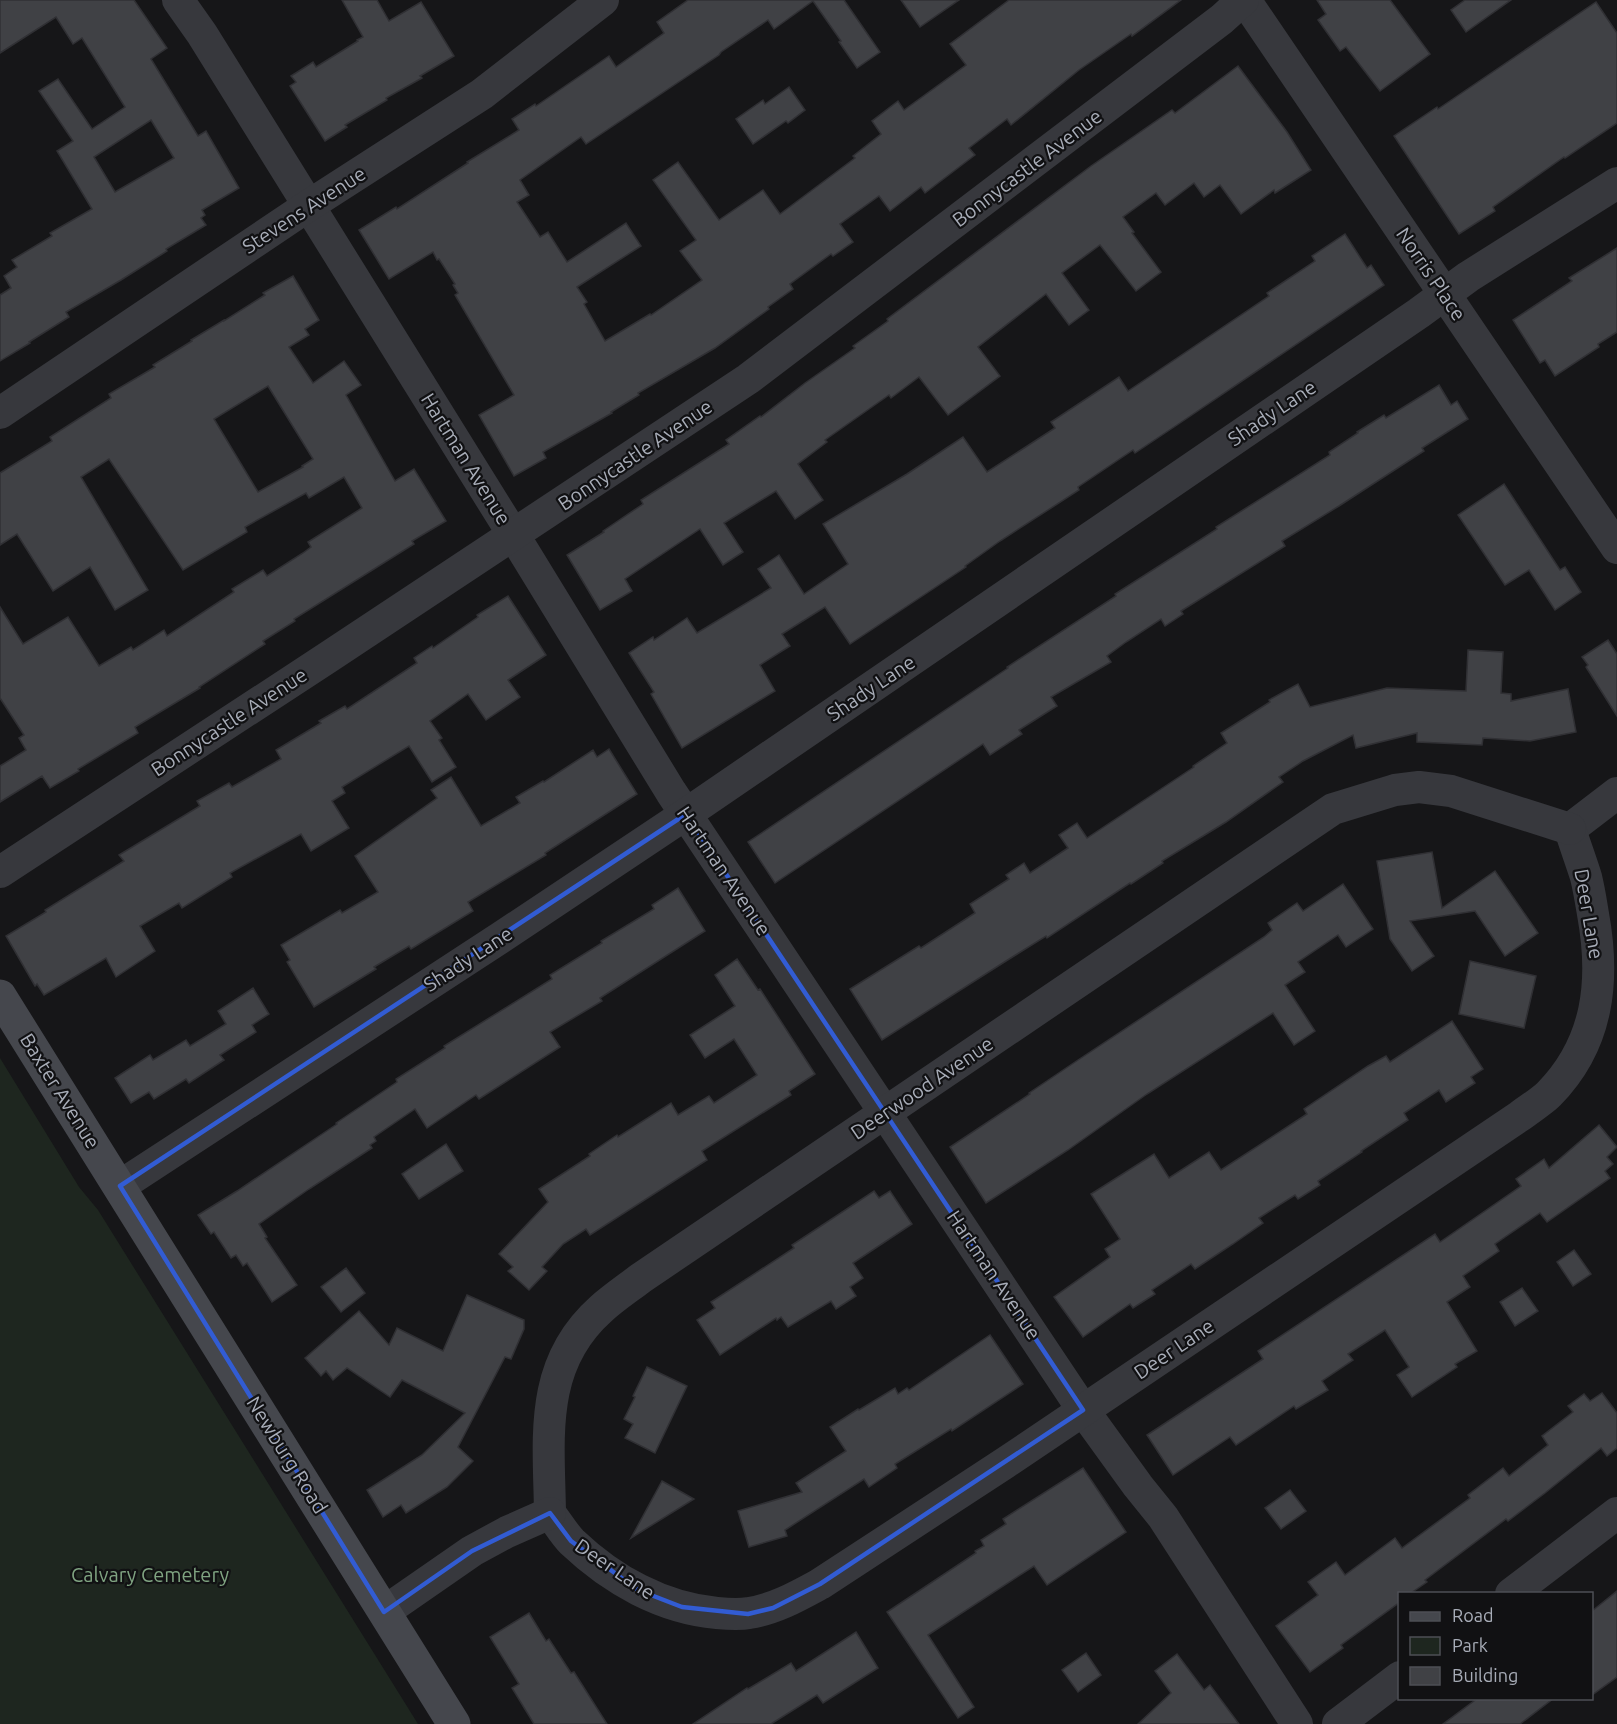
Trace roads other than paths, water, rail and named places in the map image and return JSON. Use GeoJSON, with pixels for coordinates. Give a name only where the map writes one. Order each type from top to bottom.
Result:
{"type":"FeatureCollection","features":[{"type":"Feature","properties":{"kind":"main road","name":"Baxter Avenue"},"geometry":{"type":"LineString","coordinates":[[0,996],[120,1186]]}},
{"type":"Feature","properties":{"kind":"main road","name":"Newburg Road"},"geometry":{"type":"LineString","coordinates":[[120,1186],[454,1724]]}},
{"type":"Feature","properties":{"kind":"street","name":"Hartman Avenue"},"geometry":{"type":"LineString","coordinates":[[178,0],[202,34],[686,814],[1083,1410],[1138,1486],[1164,1517],[1297,1724]]}},
{"type":"Feature","properties":{"kind":"street","name":"Stevens Avenue"},"geometry":{"type":"LineString","coordinates":[[0,413],[308,206],[482,94],[603,0]]}},
{"type":"Feature","properties":{"kind":"street","name":"Norris Place"},"geometry":{"type":"LineString","coordinates":[[1244,0],[1617,548]]}},
{"type":"Feature","properties":{"kind":"street","name":"Bonnycastle Avenue"},"geometry":{"type":"LineString","coordinates":[[0,872],[748,379],[1244,0]]}},
{"type":"Feature","properties":{"kind":"street","name":"Shady Lane"},"geometry":{"type":"LineString","coordinates":[[120,1186],[686,814],[1445,295],[1468,277],[1617,183]]}},
{"type":"Feature","properties":{"kind":"street","name":"Deerwood Avenue"},"geometry":{"type":"LineString","coordinates":[[550,1513],[548,1421],[551,1398],[565,1359],[583,1329],[600,1309],[641,1278],[1333,809],[1395,790],[1419,788],[1451,791],[1570,829]]}},
{"type":"Feature","properties":{"kind":"street"},"geometry":{"type":"LineString","coordinates":[[1570,829],[1617,793]]}},
{"type":"Feature","properties":{"kind":"street","name":"Deer Lane"},"geometry":{"type":"LineString","coordinates":[[550,1513],[571,1541],[602,1566],[638,1590],[682,1607],[717,1613],[748,1614],[772,1608],[820,1584],[1083,1410],[1520,1116],[1548,1094],[1572,1065],[1587,1037],[1594,1014],[1599,975],[1597,938],[1587,879],[1570,829]]}},
{"type":"Feature","properties":{"kind":"street"},"geometry":{"type":"LineString","coordinates":[[384,1612],[472,1551],[550,1513]]}},
{"type":"Feature","properties":{"kind":"street"},"geometry":{"type":"LineString","coordinates":[[1511,1592],[1617,1513]]}},
{"type":"Feature","properties":{"kind":"street"},"geometry":{"type":"LineString","coordinates":[[1338,1724],[1398,1679]]}},
{"type":"Feature","properties":{"kind":"park label","name":"Calvary Cemetery"},"geometry":{"type":"Point","coordinates":[150,1575]}}]}
